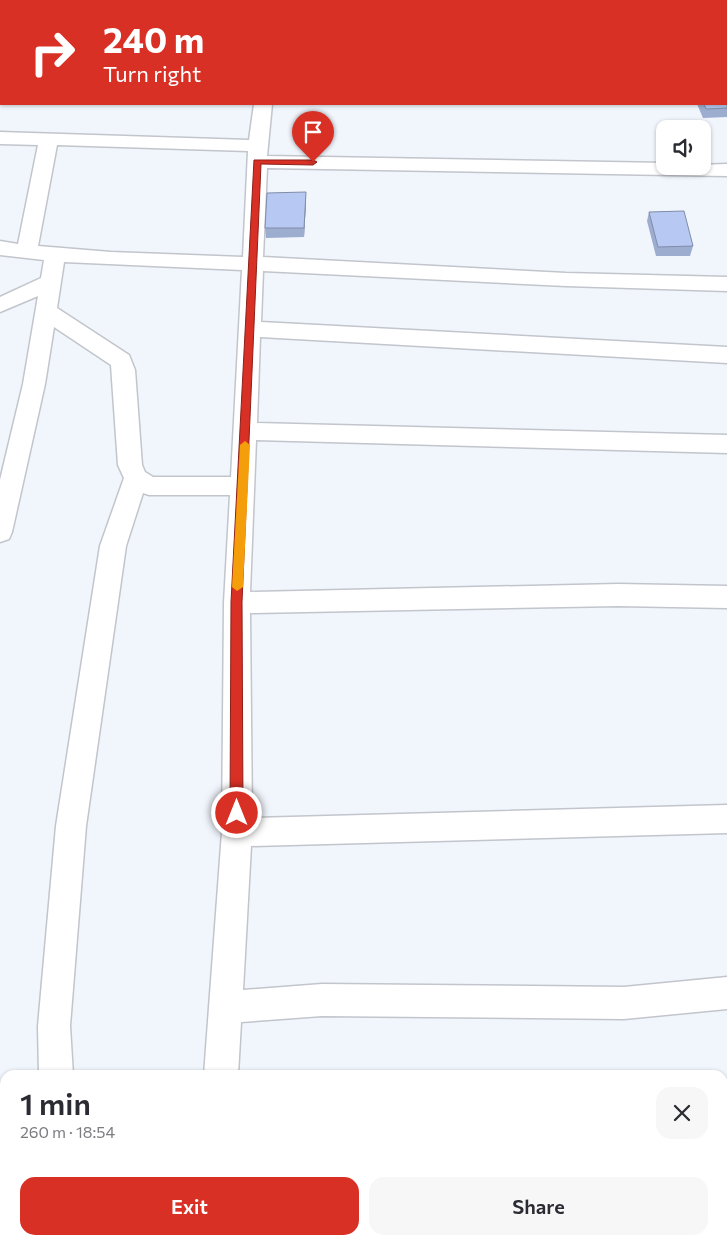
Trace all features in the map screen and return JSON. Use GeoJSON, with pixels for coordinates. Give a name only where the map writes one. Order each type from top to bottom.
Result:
{"type":"FeatureCollection","features":[{"type":"Feature","properties":{"kind":"street"},"geometry":{"type":"LineString","coordinates":[[221,1070],[236,832],[237,602],[241,486],[246,431],[258,154],[263,105]]}},
{"type":"Feature","properties":{"kind":"street"},"geometry":{"type":"LineString","coordinates":[[0,138],[258,154],[727,170]]}},
{"type":"Feature","properties":{"kind":"street"},"geometry":{"type":"LineString","coordinates":[[27,252],[48,141]]}},
{"type":"Feature","properties":{"kind":"street"},"geometry":{"type":"LineString","coordinates":[[0,248],[55,256],[597,282],[727,284]]}},
{"type":"Feature","properties":{"kind":"street"},"geometry":{"type":"LineString","coordinates":[[0,532],[34,384],[55,256]]}},
{"type":"Feature","properties":{"kind":"street"},"geometry":{"type":"LineString","coordinates":[[0,305],[51,282]]}},
{"type":"Feature","properties":{"kind":"street"},"geometry":{"type":"LineString","coordinates":[[46,312],[121,361],[124,370],[130,465],[136,478],[149,486],[241,486]]}},
{"type":"Feature","properties":{"kind":"street"},"geometry":{"type":"LineString","coordinates":[[250,329],[727,355]]}},
{"type":"Feature","properties":{"kind":"street"},"geometry":{"type":"LineString","coordinates":[[246,431],[727,444]]}},
{"type":"Feature","properties":{"kind":"street"},"geometry":{"type":"LineString","coordinates":[[56,1070],[54,1026],[71,826],[114,546],[136,478]]}},
{"type":"Feature","properties":{"kind":"street"},"geometry":{"type":"LineString","coordinates":[[237,602],[618,595],[727,597]]}},
{"type":"Feature","properties":{"kind":"street"},"geometry":{"type":"LineString","coordinates":[[236,832],[727,819]]}},
{"type":"Feature","properties":{"kind":"street"},"geometry":{"type":"LineString","coordinates":[[226,1007],[322,1000],[624,1004],[727,993]]}},
{"type":"Feature","properties":{"kind":"building"},"geometry":{"type":"Polygon","coordinates":[[[704,105],[727,105],[727,108],[706,109],[704,105]]]}},
{"type":"Feature","properties":{"kind":"building"},"geometry":{"type":"Polygon","coordinates":[[[306,192],[304,228],[265,228],[267,193],[306,192]]]}},
{"type":"Feature","properties":{"kind":"building"},"geometry":{"type":"Polygon","coordinates":[[[684,211],[693,246],[658,247],[649,212],[684,211]]]}},
{"type":"Feature","properties":{"kind":"slow traffic"},"geometry":{"type":"LineString","coordinates":[[237,587],[241,486],[245,445]]}},
{"type":"Feature","properties":{"kind":"route"},"geometry":{"type":"LineString","coordinates":[[237,813],[237,602],[257,162],[313,162]]}}]}
